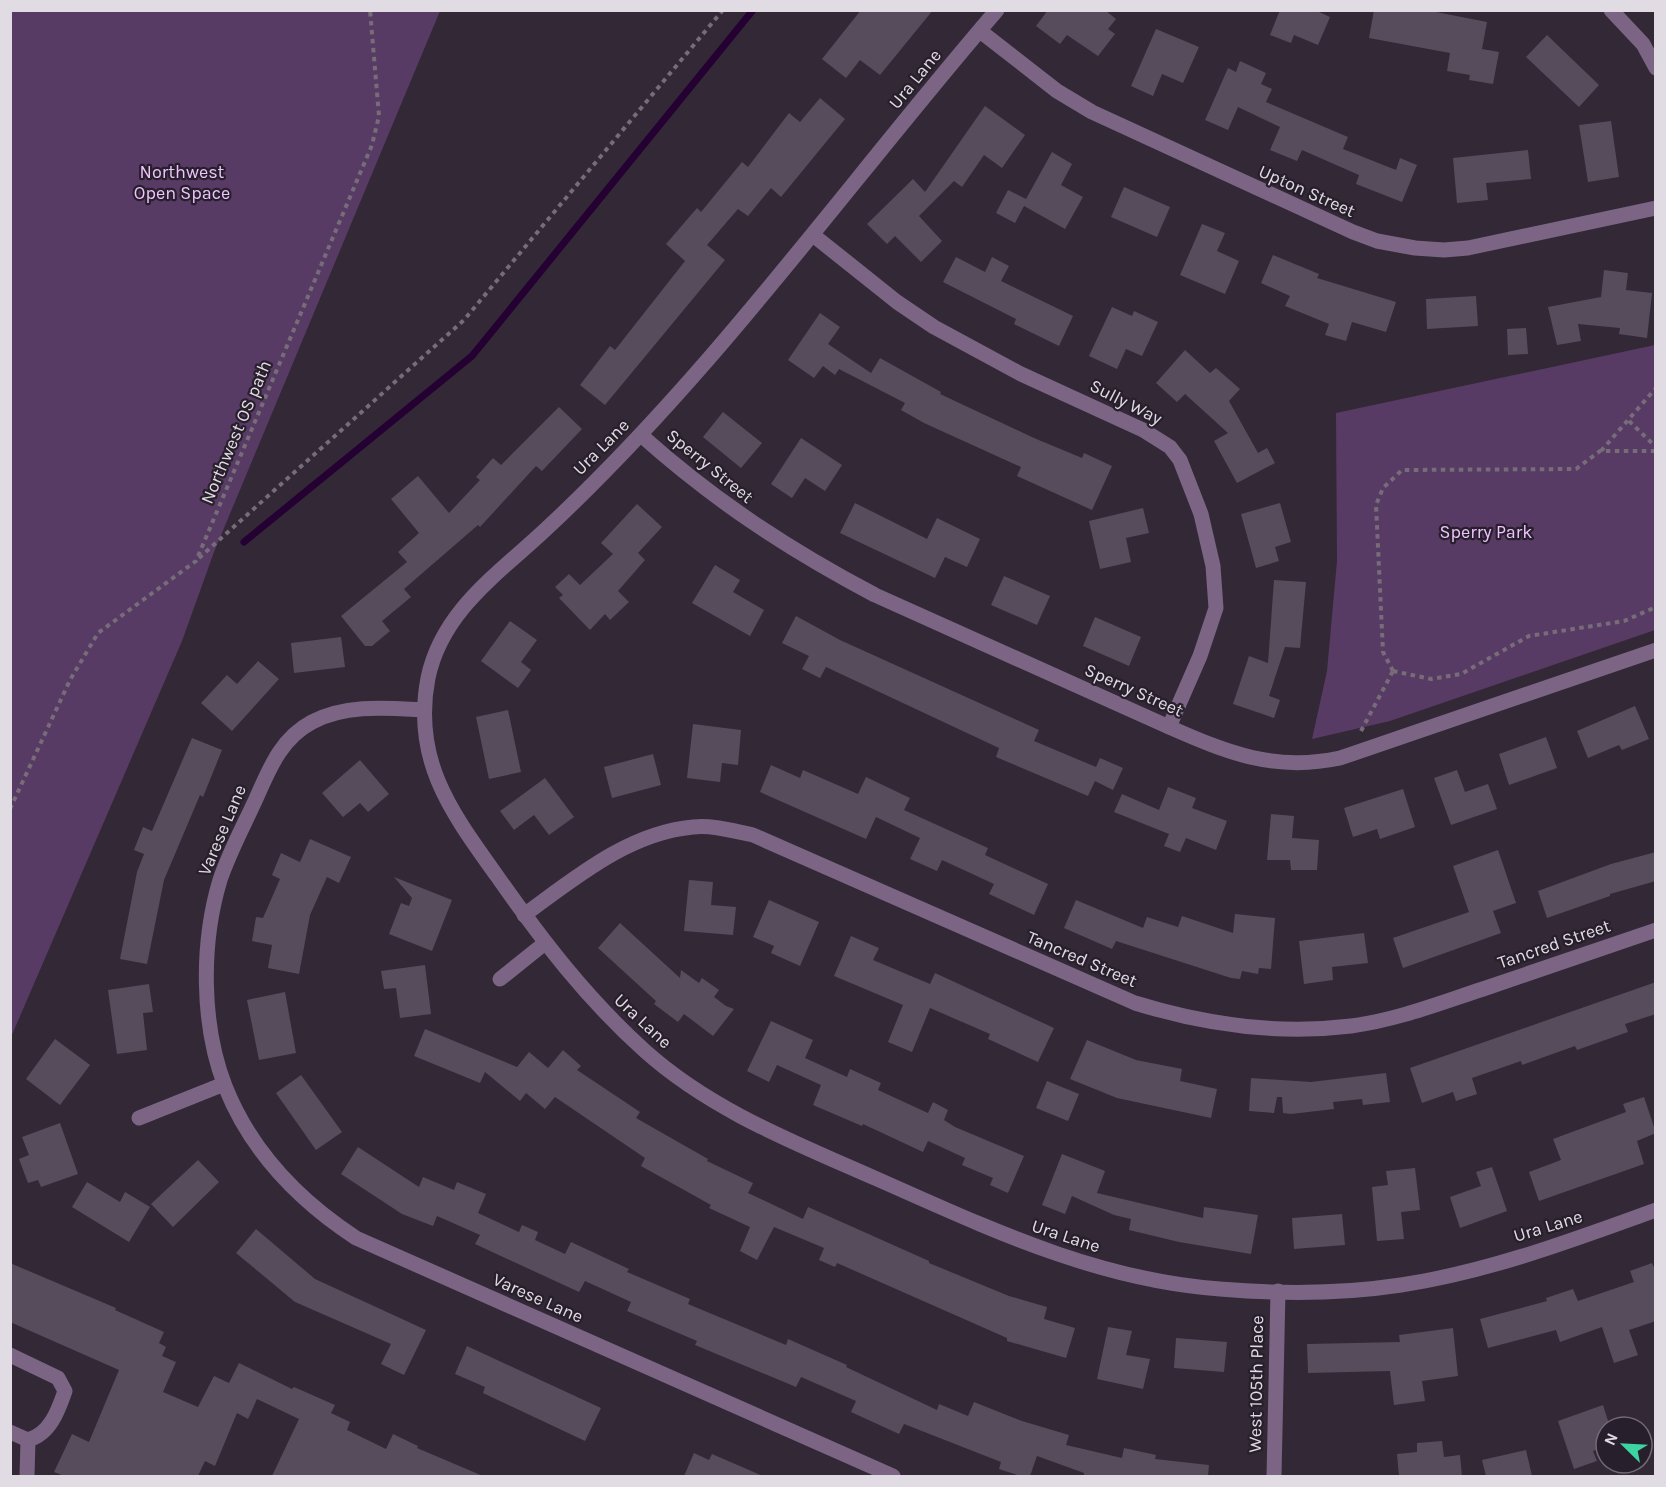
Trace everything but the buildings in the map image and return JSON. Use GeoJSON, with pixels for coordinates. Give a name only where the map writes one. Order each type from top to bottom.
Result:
{"type":"FeatureCollection","features":[{"type":"Feature","properties":{"kind":"street","name":"Ura Lane"},"geometry":{"type":"LineString","coordinates":[[997,10],[813,235],[642,436],[465,603],[441,639],[433,660],[424,710],[430,762],[436,780],[454,816],[545,944],[594,1002],[647,1053],[694,1089],[754,1125],[1057,1256],[1124,1275],[1170,1284],[1278,1291],[1397,1286],[1438,1278],[1555,1246],[1656,1210]]}},
{"type":"Feature","properties":{"kind":"street"},"geometry":{"type":"LineString","coordinates":[[1611,10],[1643,44],[1656,68]]}},
{"type":"Feature","properties":{"kind":"street","name":"Upton Street"},"geometry":{"type":"LineString","coordinates":[[980,31],[1057,91],[1092,112],[1233,179],[1377,241],[1444,250],[1468,248],[1656,208]]}},
{"type":"Feature","properties":{"kind":"street","name":"Sully Way"},"geometry":{"type":"LineString","coordinates":[[813,235],[897,302],[934,327],[1019,373],[1143,430],[1170,447],[1180,460],[1201,514],[1213,566],[1216,608],[1207,638],[1169,727]]}},
{"type":"Feature","properties":{"kind":"street","name":"Sperry Street"},"geometry":{"type":"LineString","coordinates":[[642,436],[683,472],[751,524],[829,571],[875,595],[1215,748],[1268,762],[1315,764],[1347,756],[1656,650]]}},
{"type":"Feature","properties":{"kind":"street","name":"Varese Lane"},"geometry":{"type":"LineString","coordinates":[[424,710],[363,709],[325,717],[290,737],[272,764],[226,862],[211,923],[208,1001],[224,1084],[245,1128],[276,1172],[321,1212],[356,1238],[893,1476]]}},
{"type":"Feature","properties":{"kind":"street","name":"Tancred Street"},"geometry":{"type":"LineString","coordinates":[[524,915],[605,858],[654,835],[695,827],[722,828],[753,835],[1135,1003],[1178,1016],[1221,1025],[1282,1029],[1353,1026],[1403,1016],[1656,930]]}},
{"type":"Feature","properties":{"kind":"street"},"geometry":{"type":"LineString","coordinates":[[500,979],[545,944]]}},
{"type":"Feature","properties":{"kind":"street"},"geometry":{"type":"LineString","coordinates":[[139,1118],[224,1084]]}},
{"type":"Feature","properties":{"kind":"street","name":"West 105th Place"},"geometry":{"type":"LineString","coordinates":[[1274,1476],[1278,1291]]}},
{"type":"Feature","properties":{"kind":"street"},"geometry":{"type":"LineString","coordinates":[[10,1355],[58,1378],[65,1390],[50,1425],[39,1437],[28,1440],[10,1432]]}},
{"type":"Feature","properties":{"kind":"street"},"geometry":{"type":"LineString","coordinates":[[27,1476],[28,1440]]}},
{"type":"Feature","properties":{"kind":"path","name":"Northwest OS path"},"geometry":{"type":"LineString","coordinates":[[196,561],[372,145],[379,116],[370,10]]}},
{"type":"Feature","properties":{"kind":"path"},"geometry":{"type":"LineString","coordinates":[[10,809],[70,680],[98,633],[196,561],[464,320],[723,10]]}},
{"type":"Feature","properties":{"kind":"path"},"geometry":{"type":"LineString","coordinates":[[1393,671],[1383,652],[1376,505],[1383,488],[1402,470],[1576,469],[1600,452],[1656,388]]}},
{"type":"Feature","properties":{"kind":"path"},"geometry":{"type":"LineString","coordinates":[[1629,421],[1656,449]]}},
{"type":"Feature","properties":{"kind":"path"},"geometry":{"type":"LineString","coordinates":[[1600,452],[1656,449]]}},
{"type":"Feature","properties":{"kind":"path"},"geometry":{"type":"LineString","coordinates":[[1393,671],[1431,679],[1461,674],[1529,636],[1624,621],[1656,607]]}},
{"type":"Feature","properties":{"kind":"path"},"geometry":{"type":"LineString","coordinates":[[1347,756],[1393,671]]}},
{"type":"Feature","properties":{"kind":"green space","name":"Northwest Open Space"},"geometry":{"type":"Polygon","coordinates":[[[11,10],[440,11],[214,552],[182,641],[11,1037],[11,10]]]}},
{"type":"Feature","properties":{"kind":"green space","name":"Sperry Park"},"geometry":{"type":"Polygon","coordinates":[[[1655,345],[1655,630],[1390,721],[1312,739],[1327,671],[1337,561],[1336,413],[1655,345]]]}},
{"type":"Feature","properties":{"kind":"waterway"},"geometry":{"type":"LineString","coordinates":[[244,542],[472,356],[753,10]]}}]}
